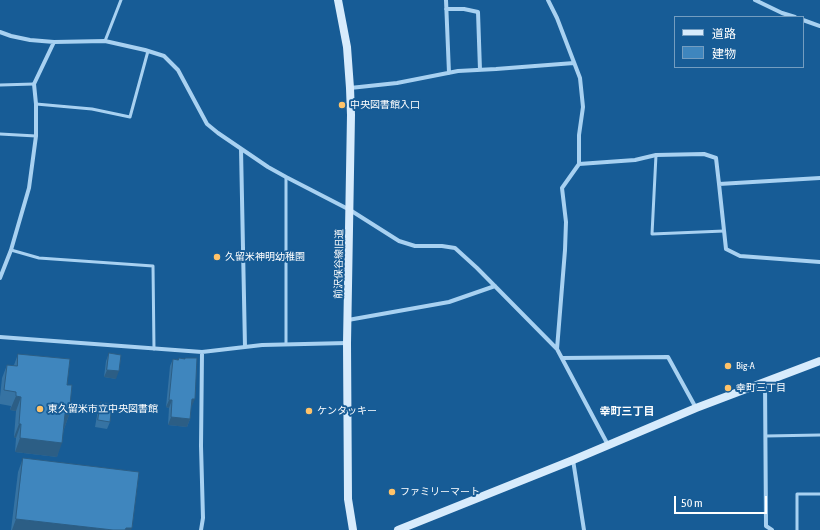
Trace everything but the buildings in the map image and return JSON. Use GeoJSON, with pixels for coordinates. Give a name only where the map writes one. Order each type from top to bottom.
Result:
{"type":"FeatureCollection","features":[{"type":"Feature","properties":{"kind":"street","name":"前沢保谷線旧道"},"geometry":{"type":"LineString","coordinates":[[338,0],[347,48],[350,88],[351,147],[347,343],[348,499],[353,530]]}},
{"type":"Feature","properties":{"kind":"street"},"geometry":{"type":"LineString","coordinates":[[446,0],[449,73]]}},
{"type":"Feature","properties":{"kind":"street"},"geometry":{"type":"LineString","coordinates":[[548,0],[580,78],[583,107],[579,135],[579,164],[562,188],[566,222],[557,349]]}},
{"type":"Feature","properties":{"kind":"street"},"geometry":{"type":"LineString","coordinates":[[755,0],[792,16]]}},
{"type":"Feature","properties":{"kind":"street"},"geometry":{"type":"LineString","coordinates":[[446,9],[464,9],[478,12],[480,70]]}},
{"type":"Feature","properties":{"kind":"street"},"geometry":{"type":"LineString","coordinates":[[804,20],[820,26]]}},
{"type":"Feature","properties":{"kind":"street"},"geometry":{"type":"LineString","coordinates":[[0,32],[30,40],[54,42],[105,41],[164,56],[178,70],[207,124],[268,167],[350,210],[399,241],[415,246],[442,246],[455,248],[477,268],[557,349],[608,445]]}},
{"type":"Feature","properties":{"kind":"street"},"geometry":{"type":"LineString","coordinates":[[0,278],[11,250],[29,188],[36,136],[36,104],[34,84],[54,42]]}},
{"type":"Feature","properties":{"kind":"street"},"geometry":{"type":"LineString","coordinates":[[350,88],[397,83],[458,71],[574,63]]}},
{"type":"Feature","properties":{"kind":"street"},"geometry":{"type":"LineString","coordinates":[[241,149],[245,347]]}},
{"type":"Feature","properties":{"kind":"street"},"geometry":{"type":"LineString","coordinates":[[579,164],[635,160],[656,155],[704,154],[716,158],[726,249],[740,256],[820,262]]}},
{"type":"Feature","properties":{"kind":"street"},"geometry":{"type":"LineString","coordinates":[[719,184],[820,178]]}},
{"type":"Feature","properties":{"kind":"street"},"geometry":{"type":"LineString","coordinates":[[348,320],[449,302],[495,286]]}},
{"type":"Feature","properties":{"kind":"street"},"geometry":{"type":"LineString","coordinates":[[0,337],[202,352],[262,345],[347,343]]}},
{"type":"Feature","properties":{"kind":"street"},"geometry":{"type":"LineString","coordinates":[[202,352],[202,530]]}},
{"type":"Feature","properties":{"kind":"street"},"geometry":{"type":"LineString","coordinates":[[562,358],[668,357],[696,408]]}},
{"type":"Feature","properties":{"kind":"street"},"geometry":{"type":"LineString","coordinates":[[398,530],[573,460],[696,408],[820,361]]}},
{"type":"Feature","properties":{"kind":"street"},"geometry":{"type":"LineString","coordinates":[[765,382],[766,526],[772,530]]}},
{"type":"Feature","properties":{"kind":"street"},"geometry":{"type":"LineString","coordinates":[[573,460],[584,530]]}},
{"type":"Feature","properties":{"kind":"lane"},"geometry":{"type":"LineString","coordinates":[[105,41],[121,0]]}},
{"type":"Feature","properties":{"kind":"lane"},"geometry":{"type":"LineString","coordinates":[[36,104],[92,109],[130,117],[148,51]]}},
{"type":"Feature","properties":{"kind":"lane"},"geometry":{"type":"LineString","coordinates":[[0,85],[34,84]]}},
{"type":"Feature","properties":{"kind":"lane"},"geometry":{"type":"LineString","coordinates":[[0,134],[36,136]]}},
{"type":"Feature","properties":{"kind":"lane"},"geometry":{"type":"LineString","coordinates":[[656,155],[652,234],[724,231]]}},
{"type":"Feature","properties":{"kind":"lane"},"geometry":{"type":"LineString","coordinates":[[286,177],[286,344]]}},
{"type":"Feature","properties":{"kind":"lane"},"geometry":{"type":"LineString","coordinates":[[11,250],[39,258],[153,266],[154,348]]}},
{"type":"Feature","properties":{"kind":"lane"},"geometry":{"type":"LineString","coordinates":[[766,436],[820,435]]}},
{"type":"Feature","properties":{"kind":"lane"},"geometry":{"type":"LineString","coordinates":[[797,530],[797,494],[820,494]]}},
{"type":"Feature","properties":{"kind":"place","name":"中央図書館入口"},"geometry":{"type":"Point","coordinates":[342,105]}},
{"type":"Feature","properties":{"kind":"place","name":"久留米神明幼稚園"},"geometry":{"type":"Point","coordinates":[217,257]}},
{"type":"Feature","properties":{"kind":"place","name":"Big-A"},"geometry":{"type":"Point","coordinates":[728,366]}},
{"type":"Feature","properties":{"kind":"place","name":"幸町三丁目"},"geometry":{"type":"Point","coordinates":[728,388]}},
{"type":"Feature","properties":{"kind":"place","name":"東久留米市立中央図書館"},"geometry":{"type":"Point","coordinates":[40,409]}},
{"type":"Feature","properties":{"kind":"place","name":"ケンタッキー"},"geometry":{"type":"Point","coordinates":[309,411]}},
{"type":"Feature","properties":{"kind":"place","name":"ファミリーマート"},"geometry":{"type":"Point","coordinates":[392,492]}},
{"type":"Feature","properties":{"kind":"district","name":"幸町三丁目"},"geometry":{"type":"Point","coordinates":[627,412]}}]}
